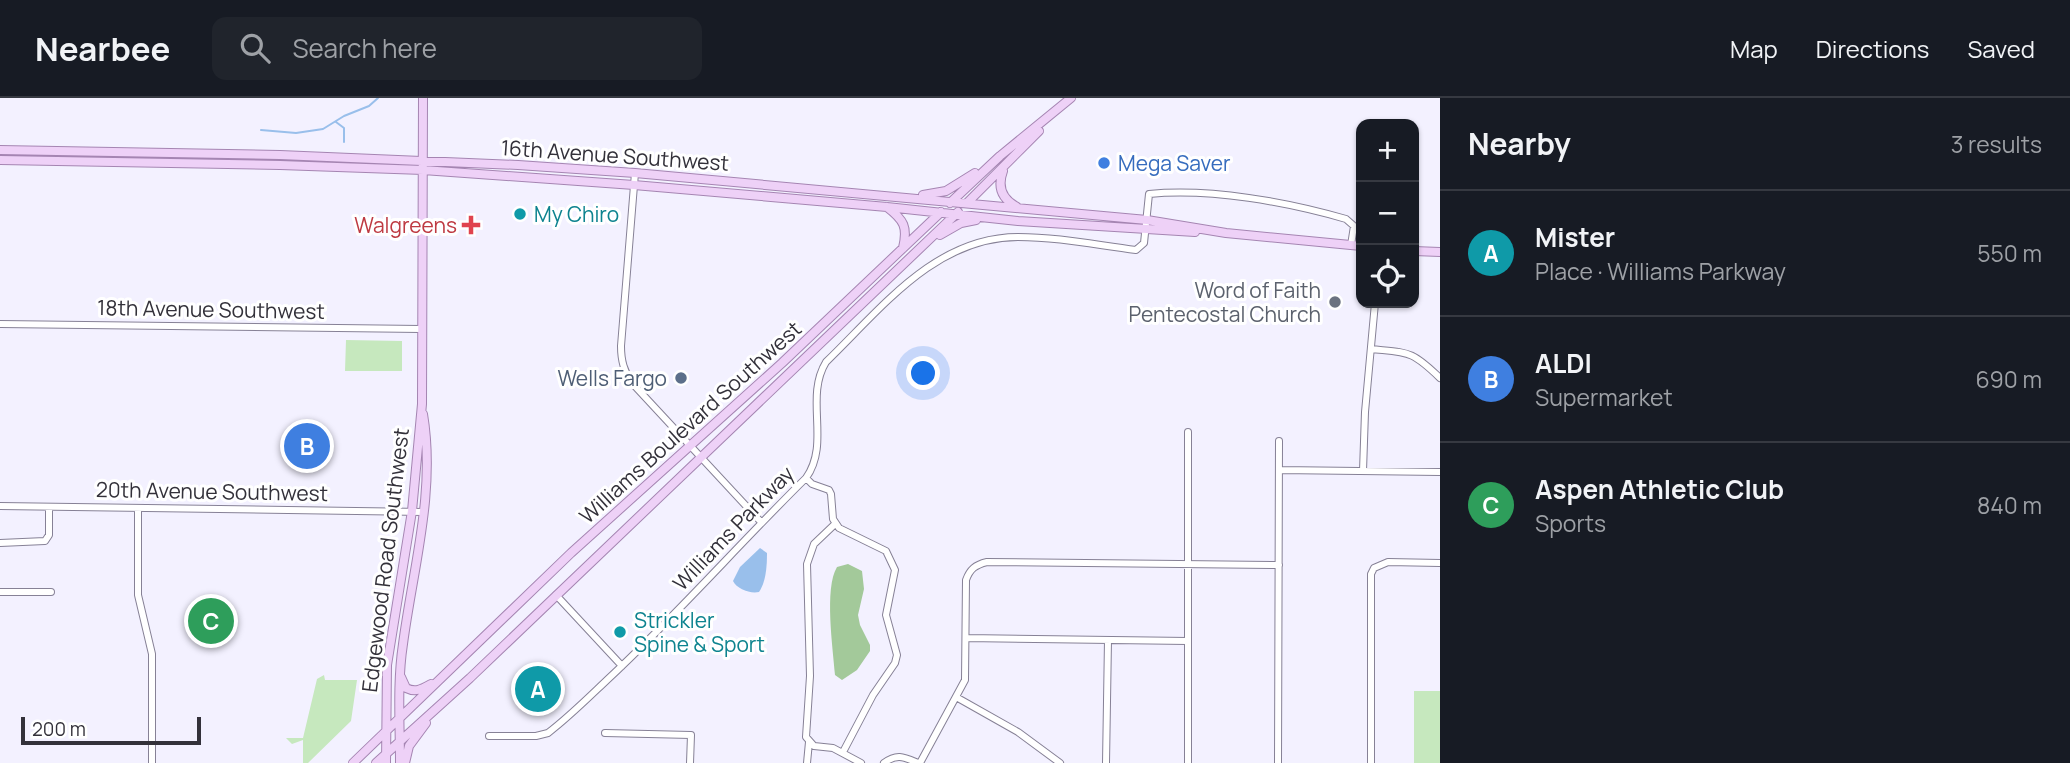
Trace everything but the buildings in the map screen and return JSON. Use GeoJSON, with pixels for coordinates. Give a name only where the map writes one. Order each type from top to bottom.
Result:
{"type":"FeatureCollection","features":[{"type":"Feature","properties":{"kind":"main road","name":"Edgewood Road Southwest"},"geometry":{"type":"LineString","coordinates":[[385,759],[389,643],[412,511],[422,404],[423,98]]}},
{"type":"Feature","properties":{"kind":"main road","name":"Williams Boulevard Southwest"},"geometry":{"type":"LineString","coordinates":[[376,763],[385,759],[400,741],[920,249],[1071,98]]}},
{"type":"Feature","properties":{"kind":"main road","name":"Williams Boulevard Southwest"},"geometry":{"type":"LineString","coordinates":[[353,763],[571,553],[903,249],[1000,156],[1056,113]]}},
{"type":"Feature","properties":{"kind":"main road","name":"16th Avenue Southwest"},"geometry":{"type":"LineString","coordinates":[[0,149],[267,154],[635,173],[1147,220],[1226,233]]}},
{"type":"Feature","properties":{"kind":"main road"},"geometry":{"type":"LineString","coordinates":[[901,196],[946,191],[1000,156]]}},
{"type":"Feature","properties":{"kind":"main road","name":"16th Avenue Southwest"},"geometry":{"type":"LineString","coordinates":[[0,160],[423,170],[634,185],[999,219],[1226,233],[1356,245]]}},
{"type":"Feature","properties":{"kind":"main road"},"geometry":{"type":"LineString","coordinates":[[1005,166],[1000,179],[1000,189],[1009,203],[1019,208]]}},
{"type":"Feature","properties":{"kind":"main road"},"geometry":{"type":"LineString","coordinates":[[887,207],[901,218],[905,225],[903,249]]}},
{"type":"Feature","properties":{"kind":"main road"},"geometry":{"type":"LineString","coordinates":[[920,249],[961,223],[999,219]]}},
{"type":"Feature","properties":{"kind":"main road"},"geometry":{"type":"LineString","coordinates":[[1419,251],[1440,252]]}},
{"type":"Feature","properties":{"kind":"main road","name":"Edgewood Road Southwest"},"geometry":{"type":"LineString","coordinates":[[403,763],[399,719],[400,673],[424,512],[427,445],[422,404]]}},
{"type":"Feature","properties":{"kind":"main road"},"geometry":{"type":"LineString","coordinates":[[400,673],[403,684],[412,691],[418,691],[440,679]]}},
{"type":"Feature","properties":{"kind":"main road"},"geometry":{"type":"LineString","coordinates":[[403,763],[409,746],[439,706]]}},
{"type":"Feature","properties":{"kind":"street"},"geometry":{"type":"LineString","coordinates":[[635,173],[621,361],[632,383],[761,522]]}},
{"type":"Feature","properties":{"kind":"street"},"geometry":{"type":"LineString","coordinates":[[1146,230],[1149,194],[1176,191],[1286,204],[1346,219],[1354,226],[1352,245]]}},
{"type":"Feature","properties":{"kind":"street","name":"Williams Parkway"},"geometry":{"type":"LineString","coordinates":[[489,736],[536,736],[548,733],[622,666],[806,478],[814,467],[817,455],[818,380],[826,362],[926,268],[964,247],[1000,238],[1063,240],[1136,250],[1144,243],[1146,230]]}},
{"type":"Feature","properties":{"kind":"street"},"geometry":{"type":"LineString","coordinates":[[1363,471],[1365,412],[1375,308]]}},
{"type":"Feature","properties":{"kind":"street","name":"18th Avenue Southwest"},"geometry":{"type":"LineString","coordinates":[[0,324],[421,329]]}},
{"type":"Feature","properties":{"kind":"street"},"geometry":{"type":"LineString","coordinates":[[1371,349],[1418,357],[1440,378]]}},
{"type":"Feature","properties":{"kind":"street"},"geometry":{"type":"LineString","coordinates":[[1188,432],[1188,763]]}},
{"type":"Feature","properties":{"kind":"street"},"geometry":{"type":"LineString","coordinates":[[1278,763],[1279,442]]}},
{"type":"Feature","properties":{"kind":"street"},"geometry":{"type":"LineString","coordinates":[[1279,470],[1440,472]]}},
{"type":"Feature","properties":{"kind":"street"},"geometry":{"type":"LineString","coordinates":[[806,478],[812,484],[829,490],[835,524],[845,533],[886,551],[895,570],[886,615],[897,655],[895,663],[873,695],[843,752]]}},
{"type":"Feature","properties":{"kind":"street","name":"20th Avenue Southwest"},"geometry":{"type":"LineString","coordinates":[[0,506],[424,512]]}},
{"type":"Feature","properties":{"kind":"street"},"geometry":{"type":"LineString","coordinates":[[0,543],[45,541],[49,535],[49,507]]}},
{"type":"Feature","properties":{"kind":"street"},"geometry":{"type":"LineString","coordinates":[[138,508],[138,595],[152,654],[152,763]]}},
{"type":"Feature","properties":{"kind":"street"},"geometry":{"type":"LineString","coordinates":[[807,763],[809,742],[805,729],[810,676],[807,564],[814,544],[835,524]]}},
{"type":"Feature","properties":{"kind":"street"},"geometry":{"type":"LineString","coordinates":[[1371,763],[1371,574],[1374,568],[1388,562],[1440,563]]}},
{"type":"Feature","properties":{"kind":"street"},"geometry":{"type":"LineString","coordinates":[[884,763],[893,757],[901,756],[919,763],[965,680],[966,580],[969,571],[977,564],[1279,565]]}},
{"type":"Feature","properties":{"kind":"street"},"geometry":{"type":"LineString","coordinates":[[0,592],[51,592]]}},
{"type":"Feature","properties":{"kind":"street"},"geometry":{"type":"LineString","coordinates":[[556,596],[622,666]]}},
{"type":"Feature","properties":{"kind":"street"},"geometry":{"type":"LineString","coordinates":[[966,638],[1188,641]]}},
{"type":"Feature","properties":{"kind":"street"},"geometry":{"type":"LineString","coordinates":[[1106,763],[1108,640]]}},
{"type":"Feature","properties":{"kind":"street"},"geometry":{"type":"LineString","coordinates":[[956,697],[1018,732],[1060,763]]}},
{"type":"Feature","properties":{"kind":"street"},"geometry":{"type":"LineString","coordinates":[[606,733],[691,735],[690,763]]}},
{"type":"Feature","properties":{"kind":"street"},"geometry":{"type":"LineString","coordinates":[[809,742],[814,746],[843,752],[861,763]]}},
{"type":"Feature","properties":{"kind":"green space"},"geometry":{"type":"Polygon","coordinates":[[[346,340],[402,341],[402,371],[345,371],[346,340]]]}},
{"type":"Feature","properties":{"kind":"green space"},"geometry":{"type":"Polygon","coordinates":[[[848,564],[862,571],[864,589],[858,615],[870,651],[857,670],[842,680],[835,675],[830,603],[837,567],[848,564]]]}},
{"type":"Feature","properties":{"kind":"green space"},"geometry":{"type":"Polygon","coordinates":[[[324,675],[325,680],[357,680],[351,721],[308,763],[303,763],[303,740],[292,744],[286,738],[303,738],[317,679],[324,675]]]}},
{"type":"Feature","properties":{"kind":"green space"},"geometry":{"type":"Polygon","coordinates":[[[1414,691],[1440,691],[1440,763],[1414,763],[1414,691]]]}},
{"type":"Feature","properties":{"kind":"water"},"geometry":{"type":"Polygon","coordinates":[[[760,548],[767,553],[765,579],[759,592],[748,592],[733,581],[740,567],[760,548]]]}},
{"type":"Feature","properties":{"kind":"waterway"},"geometry":{"type":"LineString","coordinates":[[261,130],[296,133],[323,129],[344,116],[369,106],[378,98]]}},
{"type":"Feature","properties":{"kind":"waterway"},"geometry":{"type":"LineString","coordinates":[[336,122],[344,128],[344,142]]}},
{"type":"Feature","properties":{"kind":"place","name":"Mega Saver"},"geometry":{"type":"Point","coordinates":[1104,163]}},
{"type":"Feature","properties":{"kind":"place","name":"My Chiro"},"geometry":{"type":"Point","coordinates":[520,214]}},
{"type":"Feature","properties":{"kind":"place","name":"Walgreens"},"geometry":{"type":"Point","coordinates":[471,225]}},
{"type":"Feature","properties":{"kind":"place","name":"Word of Faith Pentecostal Church"},"geometry":{"type":"Point","coordinates":[1335,302]}},
{"type":"Feature","properties":{"kind":"place","name":"Wells Fargo"},"geometry":{"type":"Point","coordinates":[681,378]}},
{"type":"Feature","properties":{"kind":"place","name":"ALDI"},"geometry":{"type":"Point","coordinates":[307,446]}},
{"type":"Feature","properties":{"kind":"place","name":"Aspen Athletic Club"},"geometry":{"type":"Point","coordinates":[211,621]}},
{"type":"Feature","properties":{"kind":"place","name":"Strickler Spine & Sport"},"geometry":{"type":"Point","coordinates":[620,632]}},
{"type":"Feature","properties":{"kind":"place","name":"Mister"},"geometry":{"type":"Point","coordinates":[538,689]}}]}
